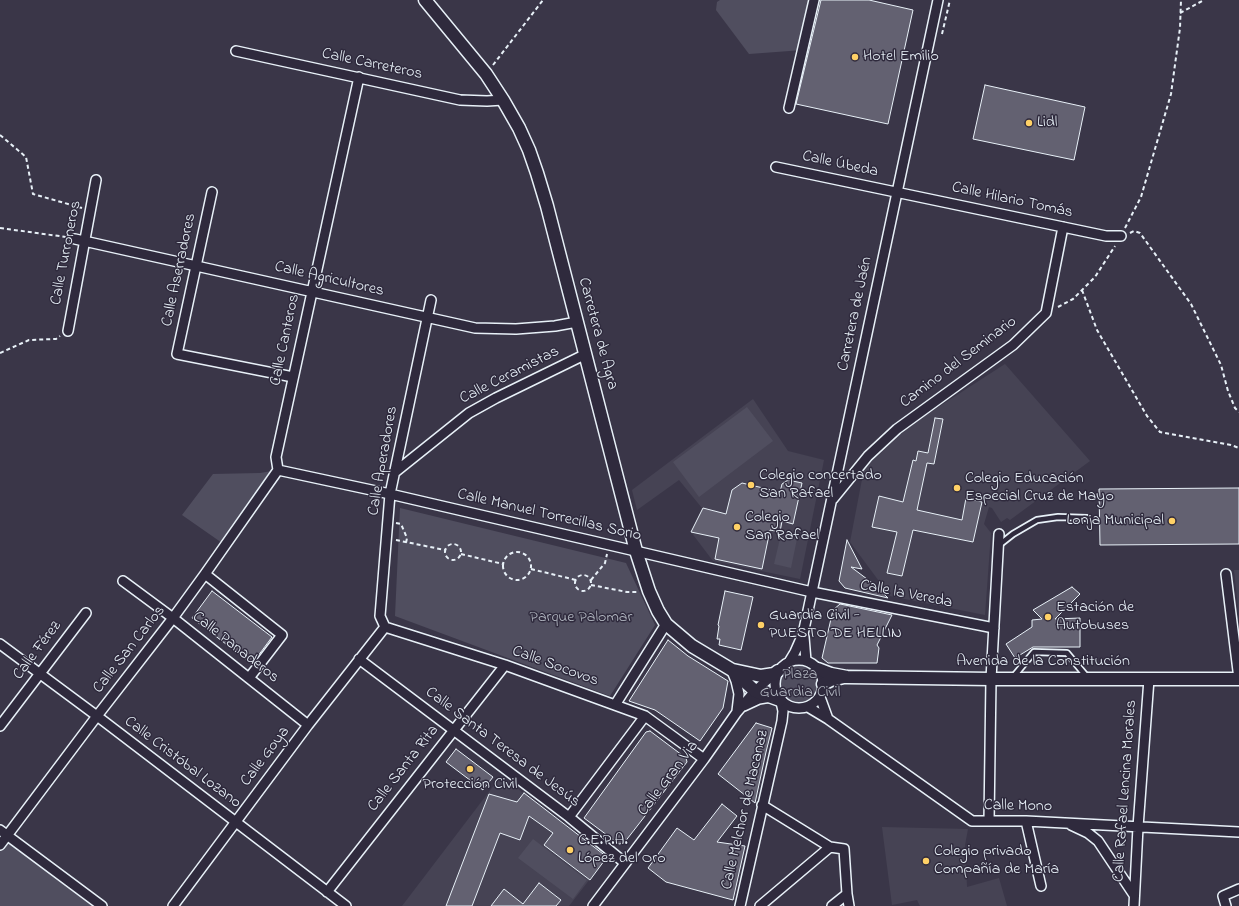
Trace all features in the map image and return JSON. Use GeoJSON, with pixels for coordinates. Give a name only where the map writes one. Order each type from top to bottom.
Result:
{"type":"FeatureCollection","features":[{"type":"Feature","properties":{"kind":"street","name":"Carretera de Agra"},"geometry":{"type":"LineString","coordinates":[[425,0],[486,74],[503,100],[519,128],[537,173],[586,354],[636,551],[649,591],[658,611],[666,624],[692,646],[732,670],[755,691],[778,700]]}},
{"type":"Feature","properties":{"kind":"street"},"geometry":{"type":"LineString","coordinates":[[790,108],[814,0]]}},
{"type":"Feature","properties":{"kind":"street","name":"Carretera de Jaén"},"geometry":{"type":"LineString","coordinates":[[789,662],[803,634],[938,0]]}},
{"type":"Feature","properties":{"kind":"street","name":"Calle Carreteros"},"geometry":{"type":"LineString","coordinates":[[236,51],[460,100],[487,102],[503,100]]}},
{"type":"Feature","properties":{"kind":"street","name":"Calle Canteros"},"geometry":{"type":"LineString","coordinates":[[278,470],[276,457],[359,77]]}},
{"type":"Feature","properties":{"kind":"street","name":"Calle Úbeda"},"geometry":{"type":"LineString","coordinates":[[776,166],[897,193]]}},
{"type":"Feature","properties":{"kind":"street","name":"Calle Turroneros"},"geometry":{"type":"LineString","coordinates":[[68,331],[80,240],[90,210],[96,180]]}},
{"type":"Feature","properties":{"kind":"street","name":"Calle Aserradores"},"geometry":{"type":"LineString","coordinates":[[212,192],[177,354],[293,377]]}},
{"type":"Feature","properties":{"kind":"street","name":"Calle Hilario Tomás"},"geometry":{"type":"LineString","coordinates":[[897,193],[1106,236],[1121,236]]}},
{"type":"Feature","properties":{"kind":"street"},"geometry":{"type":"LineString","coordinates":[[1046,313],[1063,227]]}},
{"type":"Feature","properties":{"kind":"street","name":"Calle Agricultores"},"geometry":{"type":"LineString","coordinates":[[80,240],[475,328],[516,329],[555,326],[577,322]]}},
{"type":"Feature","properties":{"kind":"street","name":"Calle Aperadores"},"geometry":{"type":"LineString","coordinates":[[385,627],[380,616],[390,494],[431,300]]}},
{"type":"Feature","properties":{"kind":"street","name":"Camino del Seminario"},"geometry":{"type":"LineString","coordinates":[[831,501],[868,456],[897,429],[1013,345],[1046,313]]}},
{"type":"Feature","properties":{"kind":"street","name":"Calle Ceramistas"},"geometry":{"type":"LineString","coordinates":[[394,473],[468,413],[586,354]]}},
{"type":"Feature","properties":{"kind":"street","name":"Calle Manuel Torrecillas Sorio"},"geometry":{"type":"LineString","coordinates":[[278,470],[390,494],[812,592]]}},
{"type":"Feature","properties":{"kind":"street","name":"Calle San Carlos"},"geometry":{"type":"LineString","coordinates":[[0,845],[4,833],[97,716],[206,574],[278,470]]}},
{"type":"Feature","properties":{"kind":"street"},"geometry":{"type":"LineString","coordinates":[[989,821],[991,679],[999,534]]}},
{"type":"Feature","properties":{"kind":"street"},"geometry":{"type":"LineString","coordinates":[[206,574],[282,635],[250,678]]}},
{"type":"Feature","properties":{"kind":"street"},"geometry":{"type":"LineString","coordinates":[[1226,574],[1239,679]]}},
{"type":"Feature","properties":{"kind":"street","name":"Calle Panaderos"},"geometry":{"type":"LineString","coordinates":[[123,581],[173,618],[308,725]]}},
{"type":"Feature","properties":{"kind":"street","name":"Calle la Vereda"},"geometry":{"type":"LineString","coordinates":[[812,592],[994,628]]}},
{"type":"Feature","properties":{"kind":"street","name":"Calle Férez"},"geometry":{"type":"LineString","coordinates":[[0,726],[86,613]]}},
{"type":"Feature","properties":{"kind":"street"},"geometry":{"type":"LineString","coordinates":[[615,705],[666,624]]}},
{"type":"Feature","properties":{"kind":"street","name":"Calle Goya"},"geometry":{"type":"LineString","coordinates":[[173,906],[308,725],[385,627]]}},
{"type":"Feature","properties":{"kind":"street","name":"Calle Socovos"},"geometry":{"type":"LineString","coordinates":[[385,627],[505,665],[645,716],[704,759]]}},
{"type":"Feature","properties":{"kind":"street","name":"Carretera de Jaén"},"geometry":{"type":"LineString","coordinates":[[803,634],[806,661]]}},
{"type":"Feature","properties":{"kind":"street","name":"Calle Cristóbal Lozano"},"geometry":{"type":"LineString","coordinates":[[0,644],[346,906]]}},
{"type":"Feature","properties":{"kind":"street","name":"Calle Santa Teresa de Jesús"},"geometry":{"type":"LineString","coordinates":[[359,659],[569,817],[625,863]]}},
{"type":"Feature","properties":{"kind":"street"},"geometry":{"type":"LineString","coordinates":[[732,670],[739,694],[739,710],[759,700],[778,700],[787,706],[794,708],[801,709],[808,707],[815,703],[820,697],[823,684],[821,674],[818,669],[806,661],[795,660],[781,667],[776,672],[774,680],[778,700]]}},
{"type":"Feature","properties":{"kind":"street","name":"Calle Santa Rita"},"geometry":{"type":"LineString","coordinates":[[327,892],[505,665]]}},
{"type":"Feature","properties":{"kind":"street","name":"Avenida de la Constitución"},"geometry":{"type":"LineString","coordinates":[[818,669],[831,674],[847,677],[991,679],[1239,679]]}},
{"type":"Feature","properties":{"kind":"street","name":"Carretera de Agra"},"geometry":{"type":"LineString","coordinates":[[732,670],[756,676],[776,672]]}},
{"type":"Feature","properties":{"kind":"street","name":"Calle Gran Via"},"geometry":{"type":"LineString","coordinates":[[592,906],[704,759],[739,710],[755,691],[776,672]]}},
{"type":"Feature","properties":{"kind":"street","name":"Avenida de la Constitución"},"geometry":{"type":"LineString","coordinates":[[823,684],[831,680],[847,677]]}},
{"type":"Feature","properties":{"kind":"street","name":"Calle Rafael Lencina Morales"},"geometry":{"type":"LineString","coordinates":[[1134,906],[1138,827],[1149,679]]}},
{"type":"Feature","properties":{"kind":"street"},"geometry":{"type":"LineString","coordinates":[[820,697],[828,719]]}},
{"type":"Feature","properties":{"kind":"street","name":"Calle Melchor de Macanaz"},"geometry":{"type":"LineString","coordinates":[[740,906],[782,721],[783,711],[778,700]]}},
{"type":"Feature","properties":{"kind":"street","name":"Calle Mono"},"geometry":{"type":"LineString","coordinates":[[808,707],[828,719],[972,821],[1026,821],[1239,832]]}},
{"type":"Feature","properties":{"kind":"street","name":"Calle Melchor de Macanaz"},"geometry":{"type":"LineString","coordinates":[[782,721],[788,711],[794,708]]}},
{"type":"Feature","properties":{"kind":"street"},"geometry":{"type":"LineString","coordinates":[[569,817],[645,716]]}},
{"type":"Feature","properties":{"kind":"street"},"geometry":{"type":"LineString","coordinates":[[762,805],[830,847],[844,848],[849,906]]}},
{"type":"Feature","properties":{"kind":"street"},"geometry":{"type":"LineString","coordinates":[[1026,821],[1041,886]]}},
{"type":"Feature","properties":{"kind":"street"},"geometry":{"type":"LineString","coordinates":[[1068,823],[1088,833],[1098,841],[1134,895]]}},
{"type":"Feature","properties":{"kind":"street"},"geometry":{"type":"LineString","coordinates":[[4,833],[102,906]]}},
{"type":"Feature","properties":{"kind":"street"},"geometry":{"type":"LineString","coordinates":[[760,906],[830,847]]}},
{"type":"Feature","properties":{"kind":"street"},"geometry":{"type":"LineString","coordinates":[[1226,906],[1223,896],[1239,889]]}},
{"type":"Feature","properties":{"kind":"street"},"geometry":{"type":"LineString","coordinates":[[832,906],[847,894]]}},
{"type":"Feature","properties":{"kind":"lane"},"geometry":{"type":"LineString","coordinates":[[999,544],[1037,520],[1058,517],[1087,518]]}},
{"type":"Feature","properties":{"kind":"lane"},"geometry":{"type":"LineString","coordinates":[[1012,679],[1034,652],[1067,652],[1088,679]]}},
{"type":"Feature","properties":{"kind":"path"},"geometry":{"type":"LineString","coordinates":[[486,74],[544,0]]}},
{"type":"Feature","properties":{"kind":"path"},"geometry":{"type":"LineString","coordinates":[[1046,313],[1073,299],[1095,277],[1121,236],[1141,197],[1171,94],[1180,28],[1181,0]]}},
{"type":"Feature","properties":{"kind":"path"},"geometry":{"type":"LineString","coordinates":[[1180,13],[1204,0]]}},
{"type":"Feature","properties":{"kind":"path"},"geometry":{"type":"LineString","coordinates":[[0,135],[26,157],[33,194],[90,210]]}},
{"type":"Feature","properties":{"kind":"path"},"geometry":{"type":"LineString","coordinates":[[0,228],[80,240]]}},
{"type":"Feature","properties":{"kind":"path"},"geometry":{"type":"LineString","coordinates":[[1121,236],[1134,231],[1140,233],[1191,304],[1212,344],[1221,365],[1228,391],[1235,408],[1239,412]]}},
{"type":"Feature","properties":{"kind":"path"},"geometry":{"type":"LineString","coordinates":[[1082,290],[1097,330],[1147,416],[1160,432],[1232,445],[1239,448]]}},
{"type":"Feature","properties":{"kind":"path"},"geometry":{"type":"LineString","coordinates":[[0,353],[29,340],[56,338],[68,331]]}},
{"type":"Feature","properties":{"kind":"path"},"geometry":{"type":"LineString","coordinates":[[388,523],[401,524],[407,538],[406,543]]}},
{"type":"Feature","properties":{"kind":"path"},"geometry":{"type":"LineString","coordinates":[[387,539],[445,550]]}},
{"type":"Feature","properties":{"kind":"path"},"geometry":{"type":"LineString","coordinates":[[445,550],[448,546],[455,544],[461,549],[461,554]]}},
{"type":"Feature","properties":{"kind":"path"},"geometry":{"type":"LineString","coordinates":[[591,580],[588,576],[583,575],[578,577],[576,580],[576,587],[580,590],[586,590],[591,585],[591,580],[605,563],[610,545]]}},
{"type":"Feature","properties":{"kind":"path"},"geometry":{"type":"LineString","coordinates":[[445,550],[446,556],[450,559],[456,559],[461,554]]}},
{"type":"Feature","properties":{"kind":"path"},"geometry":{"type":"LineString","coordinates":[[518,552],[529,558],[531,569],[524,579],[515,580],[506,576],[503,564],[505,558],[509,554],[518,552]]}},
{"type":"Feature","properties":{"kind":"path"},"geometry":{"type":"LineString","coordinates":[[461,554],[503,564]]}},
{"type":"Feature","properties":{"kind":"path"},"geometry":{"type":"LineString","coordinates":[[531,569],[576,580]]}},
{"type":"Feature","properties":{"kind":"path"},"geometry":{"type":"LineString","coordinates":[[591,585],[627,592],[649,591]]}},
{"type":"Feature","properties":{"kind":"shaded area","name":"Colegio Educación Especial Cruz de Mayo"},"geometry":{"type":"Polygon","coordinates":[[[1005,364],[1090,461],[1010,520],[1007,518],[1001,522],[992,508],[989,507],[984,524],[991,533],[985,615],[890,596],[850,542],[864,469],[909,426],[1005,364]]]}},
{"type":"Feature","properties":{"kind":"shaded area","name":"Colegio concertado San Rafael"},"geometry":{"type":"Polygon","coordinates":[[[753,399],[788,451],[824,460],[800,579],[713,561],[691,532],[702,508],[679,480],[637,510],[632,490],[753,399]]]}},
{"type":"Feature","properties":{"kind":"shaded area"},"geometry":{"type":"Polygon","coordinates":[[[1234,570],[1239,570],[1239,616],[1234,570]]]}},
{"type":"Feature","properties":{"kind":"shaded area"},"geometry":{"type":"Polygon","coordinates":[[[501,776],[607,857],[569,906],[402,906],[501,776]]]}},
{"type":"Feature","properties":{"kind":"shaded area","name":"Colegio privado Compañía de María"},"geometry":{"type":"Polygon","coordinates":[[[882,827],[968,829],[965,845],[967,887],[999,878],[1007,906],[920,906],[917,900],[892,905],[882,827]]]}},
{"type":"Feature","properties":{"kind":"green space"},"geometry":{"type":"Polygon","coordinates":[[[720,0],[814,0],[803,50],[749,54],[716,10],[717,2],[720,0]]]}},
{"type":"Feature","properties":{"kind":"green space"},"geometry":{"type":"Polygon","coordinates":[[[747,407],[773,441],[699,497],[673,462],[747,407]]]}},
{"type":"Feature","properties":{"kind":"green space"},"geometry":{"type":"Polygon","coordinates":[[[278,470],[225,545],[182,515],[213,474],[260,473],[278,470]]]}},
{"type":"Feature","properties":{"kind":"green space","name":"Parque Palomar"},"geometry":{"type":"Polygon","coordinates":[[[400,508],[626,563],[655,625],[610,696],[395,616],[400,508]]]}},
{"type":"Feature","properties":{"kind":"green space"},"geometry":{"type":"Polygon","coordinates":[[[782,530],[798,534],[791,568],[774,564],[782,530]]]}},
{"type":"Feature","properties":{"kind":"green space","name":"Plaza Guardia Civil"},"geometry":{"type":"Polygon","coordinates":[[[803,666],[812,671],[816,677],[816,691],[812,697],[803,702],[795,702],[786,697],[782,691],[781,680],[786,671],[792,667],[803,666]]]}},
{"type":"Feature","properties":{"kind":"green space"},"geometry":{"type":"Polygon","coordinates":[[[7,835],[102,906],[0,906],[0,845],[7,835]]]}},
{"type":"Feature","properties":{"kind":"green space"},"geometry":{"type":"Polygon","coordinates":[[[533,839],[587,880],[573,899],[518,858],[533,839]]]}},
{"type":"Feature","properties":{"kind":"building","name":"Hotel Emilio"},"geometry":{"type":"Polygon","coordinates":[[[821,0],[869,0],[913,10],[888,124],[796,104],[821,0]]]}},
{"type":"Feature","properties":{"kind":"building","name":"Lidl"},"geometry":{"type":"Polygon","coordinates":[[[985,85],[1085,107],[1074,160],[973,139],[985,85]]]}},
{"type":"Feature","properties":{"kind":"building"},"geometry":{"type":"Polygon","coordinates":[[[935,418],[943,419],[934,464],[927,463],[917,510],[962,520],[966,498],[982,502],[973,542],[913,530],[902,576],[887,573],[897,532],[872,527],[879,496],[903,502],[913,460],[916,461],[918,451],[928,453],[935,418]]]}},
{"type":"Feature","properties":{"kind":"building","name":"Colegio San Rafael"},"geometry":{"type":"Polygon","coordinates":[[[788,480],[802,483],[793,524],[782,521],[780,532],[770,530],[762,569],[715,559],[719,538],[691,532],[703,508],[726,514],[732,490],[742,483],[780,492],[782,484],[788,480]]]}},
{"type":"Feature","properties":{"kind":"building"},"geometry":{"type":"Polygon","coordinates":[[[1239,488],[1239,544],[1100,545],[1099,489],[1239,488]]]}},
{"type":"Feature","properties":{"kind":"building"},"geometry":{"type":"Polygon","coordinates":[[[847,540],[862,569],[851,567],[875,585],[888,598],[845,588],[839,581],[847,540]]]}},
{"type":"Feature","properties":{"kind":"building","name":"Estación de Autobuses"},"geometry":{"type":"Polygon","coordinates":[[[1072,587],[1080,594],[1055,619],[1080,618],[1080,647],[1033,647],[1015,658],[1006,644],[1032,627],[1032,620],[1042,619],[1033,610],[1072,587]]]}},
{"type":"Feature","properties":{"kind":"building"},"geometry":{"type":"Polygon","coordinates":[[[212,591],[272,637],[252,664],[192,618],[212,591]]]}},
{"type":"Feature","properties":{"kind":"building"},"geometry":{"type":"Polygon","coordinates":[[[725,591],[753,597],[741,650],[719,645],[720,639],[717,639],[718,625],[725,591]]]}},
{"type":"Feature","properties":{"kind":"building"},"geometry":{"type":"Polygon","coordinates":[[[840,604],[892,615],[877,645],[879,648],[877,663],[828,663],[822,658],[833,610],[840,604]]]}},
{"type":"Feature","properties":{"kind":"building"},"geometry":{"type":"Polygon","coordinates":[[[668,640],[688,656],[728,681],[723,708],[700,741],[655,710],[629,701],[668,640]]]}},
{"type":"Feature","properties":{"kind":"building"},"geometry":{"type":"Polygon","coordinates":[[[756,723],[772,728],[755,803],[718,774],[756,723]]]}},
{"type":"Feature","properties":{"kind":"building"},"geometry":{"type":"Polygon","coordinates":[[[650,731],[686,758],[687,762],[624,843],[619,844],[584,818],[646,732],[650,731]]]}},
{"type":"Feature","properties":{"kind":"building","name":"Protección Civil"},"geometry":{"type":"Polygon","coordinates":[[[456,749],[493,777],[483,790],[446,762],[456,749]]]}},
{"type":"Feature","properties":{"kind":"building"},"geometry":{"type":"Polygon","coordinates":[[[524,793],[607,857],[590,880],[544,845],[553,833],[529,816],[520,840],[500,833],[472,906],[446,906],[489,794],[517,802],[524,793]]]}},
{"type":"Feature","properties":{"kind":"building"},"geometry":{"type":"Polygon","coordinates":[[[722,804],[737,816],[717,842],[745,846],[733,900],[666,882],[648,868],[677,828],[694,840],[722,804]]]}},
{"type":"Feature","properties":{"kind":"building"},"geometry":{"type":"Polygon","coordinates":[[[539,883],[561,900],[556,906],[491,906],[504,889],[523,904],[539,883]]]}},
{"type":"Feature","properties":{"kind":"place","name":"Hotel Emilio"},"geometry":{"type":"Point","coordinates":[855,57]}},
{"type":"Feature","properties":{"kind":"place","name":"Lidl"},"geometry":{"type":"Point","coordinates":[1029,123]}},
{"type":"Feature","properties":{"kind":"place","name":"Colegio concertado San Rafael"},"geometry":{"type":"Point","coordinates":[751,485]}},
{"type":"Feature","properties":{"kind":"place","name":"Colegio Educación Especial Cruz de Mayo"},"geometry":{"type":"Point","coordinates":[957,488]}},
{"type":"Feature","properties":{"kind":"place","name":"Lonja Municipal"},"geometry":{"type":"Point","coordinates":[1172,521]}},
{"type":"Feature","properties":{"kind":"place","name":"Colegio San Rafael"},"geometry":{"type":"Point","coordinates":[737,527]}},
{"type":"Feature","properties":{"kind":"place","name":"Estación de Autobuses"},"geometry":{"type":"Point","coordinates":[1048,617]}},
{"type":"Feature","properties":{"kind":"place","name":"Guardia Civil - PUESTO DE HELLIN"},"geometry":{"type":"Point","coordinates":[761,625]}},
{"type":"Feature","properties":{"kind":"place","name":"Protección Civil"},"geometry":{"type":"Point","coordinates":[470,769]}},
{"type":"Feature","properties":{"kind":"place","name":"C.E.P.A. López del Oro"},"geometry":{"type":"Point","coordinates":[570,850]}},
{"type":"Feature","properties":{"kind":"place","name":"Colegio privado Compañía de María"},"geometry":{"type":"Point","coordinates":[926,861]}}]}
